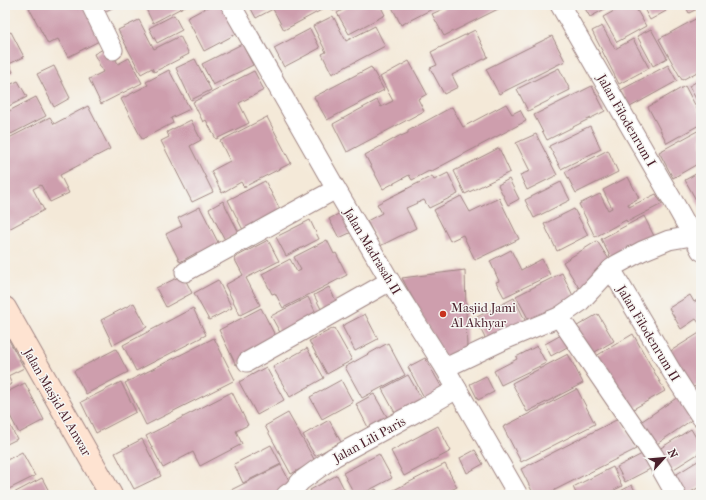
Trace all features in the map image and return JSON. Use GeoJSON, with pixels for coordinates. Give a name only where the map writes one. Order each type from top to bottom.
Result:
{"type":"FeatureCollection","features":[{"type":"Feature","properties":{"kind":"street"},"geometry":{"type":"LineString","coordinates":[[91,5],[113,50]]}},
{"type":"Feature","properties":{"kind":"street","name":"Jalan Madrasah II"},"geometry":{"type":"LineString","coordinates":[[231,5],[336,189],[390,281],[445,368],[518,495]]}},
{"type":"Feature","properties":{"kind":"street","name":"Jalan Filodenrum I"},"geometry":{"type":"LineString","coordinates":[[560,5],[697,244]]}},
{"type":"Feature","properties":{"kind":"street"},"geometry":{"type":"LineString","coordinates":[[185,272],[336,189]]}},
{"type":"Feature","properties":{"kind":"street"},"geometry":{"type":"LineString","coordinates":[[445,368],[504,340],[559,317],[579,303],[611,269],[642,251],[669,240],[697,244]]}},
{"type":"Feature","properties":{"kind":"street","name":"Jalan Filodenrum II"},"geometry":{"type":"LineString","coordinates":[[611,269],[675,377],[701,417]]}},
{"type":"Feature","properties":{"kind":"street"},"geometry":{"type":"LineString","coordinates":[[248,362],[390,281]]}},
{"type":"Feature","properties":{"kind":"street","name":"Jalan Masjid Al Anwar"},"geometry":{"type":"LineString","coordinates":[[5,308],[111,495]]}},
{"type":"Feature","properties":{"kind":"street"},"geometry":{"type":"LineString","coordinates":[[559,317],[654,456],[676,495]]}},
{"type":"Feature","properties":{"kind":"street","name":"Jalan Lili Paris"},"geometry":{"type":"LineString","coordinates":[[286,495],[301,481],[334,457],[457,389]]}},
{"type":"Feature","properties":{"kind":"building"},"geometry":{"type":"Polygon","coordinates":[[[83,5],[103,39],[68,57],[58,39],[48,44],[28,6],[83,5]]]}},
{"type":"Feature","properties":{"kind":"building"},"geometry":{"type":"Polygon","coordinates":[[[98,5],[118,5],[102,13],[98,5]]]}},
{"type":"Feature","properties":{"kind":"building"},"geometry":{"type":"Polygon","coordinates":[[[144,5],[187,5],[153,23],[144,5]]]}},
{"type":"Feature","properties":{"kind":"building"},"geometry":{"type":"Polygon","coordinates":[[[211,5],[226,5],[240,32],[204,51],[187,18],[211,5]]]}},
{"type":"Feature","properties":{"kind":"building"},"geometry":{"type":"Polygon","coordinates":[[[249,5],[326,5],[327,7],[284,30],[273,9],[256,18],[249,5]]]}},
{"type":"Feature","properties":{"kind":"building"},"geometry":{"type":"Polygon","coordinates":[[[330,5],[345,5],[333,11],[330,5]]]}},
{"type":"Feature","properties":{"kind":"building"},"geometry":{"type":"Polygon","coordinates":[[[352,5],[380,5],[385,15],[349,34],[337,13],[352,5]]]}},
{"type":"Feature","properties":{"kind":"building"},"geometry":{"type":"Polygon","coordinates":[[[391,5],[437,5],[438,6],[401,25],[391,5]]]}},
{"type":"Feature","properties":{"kind":"building"},"geometry":{"type":"Polygon","coordinates":[[[451,5],[506,5],[444,36],[432,14],[451,5]]]}},
{"type":"Feature","properties":{"kind":"building"},"geometry":{"type":"Polygon","coordinates":[[[583,5],[612,5],[590,17],[583,5]]]}},
{"type":"Feature","properties":{"kind":"building"},"geometry":{"type":"Polygon","coordinates":[[[625,5],[634,5],[646,26],[617,42],[603,17],[625,5]]]}},
{"type":"Feature","properties":{"kind":"building"},"geometry":{"type":"Polygon","coordinates":[[[642,5],[663,5],[666,11],[650,20],[642,5]]]}},
{"type":"Feature","properties":{"kind":"building"},"geometry":{"type":"Polygon","coordinates":[[[685,5],[701,5],[701,7],[689,13],[685,5]]]}},
{"type":"Feature","properties":{"kind":"building"},"geometry":{"type":"Polygon","coordinates":[[[174,15],[182,30],[157,43],[149,28],[174,15]]]}},
{"type":"Feature","properties":{"kind":"building"},"geometry":{"type":"Polygon","coordinates":[[[333,16],[346,41],[375,26],[385,46],[332,74],[322,54],[326,52],[313,26],[333,16]]]}},
{"type":"Feature","properties":{"kind":"building"},"geometry":{"type":"Polygon","coordinates":[[[699,17],[701,21],[701,70],[682,80],[659,39],[699,17]]]}},
{"type":"Feature","properties":{"kind":"building"},"geometry":{"type":"Polygon","coordinates":[[[139,20],[154,49],[180,36],[189,54],[154,72],[152,68],[141,74],[118,30],[139,20]]]}},
{"type":"Feature","properties":{"kind":"building"},"geometry":{"type":"Polygon","coordinates":[[[602,26],[615,49],[633,39],[649,68],[619,84],[592,31],[602,26]]]}},
{"type":"Feature","properties":{"kind":"building"},"geometry":{"type":"Polygon","coordinates":[[[310,29],[320,48],[284,67],[274,48],[310,29]]]}},
{"type":"Feature","properties":{"kind":"building"},"geometry":{"type":"Polygon","coordinates":[[[651,29],[667,58],[653,66],[637,36],[651,29]]]}},
{"type":"Feature","properties":{"kind":"building"},"geometry":{"type":"Polygon","coordinates":[[[475,30],[488,57],[452,75],[458,87],[444,94],[430,68],[437,65],[431,52],[475,30]]]}},
{"type":"Feature","properties":{"kind":"building"},"geometry":{"type":"Polygon","coordinates":[[[11,32],[24,57],[9,64],[13,72],[5,76],[5,35],[11,32]]]}},
{"type":"Feature","properties":{"kind":"building"},"geometry":{"type":"Polygon","coordinates":[[[552,36],[565,61],[499,94],[486,69],[552,36]]]}},
{"type":"Feature","properties":{"kind":"building"},"geometry":{"type":"Polygon","coordinates":[[[242,44],[253,65],[213,85],[202,64],[242,44]]]}},
{"type":"Feature","properties":{"kind":"building"},"geometry":{"type":"Polygon","coordinates":[[[109,46],[118,64],[129,58],[142,83],[101,104],[89,79],[103,72],[94,54],[109,46]]]}},
{"type":"Feature","properties":{"kind":"building"},"geometry":{"type":"Polygon","coordinates":[[[195,59],[211,90],[191,100],[176,68],[195,59]]]}},
{"type":"Feature","properties":{"kind":"building"},"geometry":{"type":"Polygon","coordinates":[[[409,61],[427,94],[418,99],[424,111],[347,152],[333,124],[377,100],[381,107],[393,101],[380,77],[409,61]]]}},
{"type":"Feature","properties":{"kind":"building"},"geometry":{"type":"Polygon","coordinates":[[[668,65],[677,81],[630,107],[621,90],[668,65]]]}},
{"type":"Feature","properties":{"kind":"building"},"geometry":{"type":"Polygon","coordinates":[[[54,66],[70,98],[54,107],[37,74],[54,66]]]}},
{"type":"Feature","properties":{"kind":"building"},"geometry":{"type":"Polygon","coordinates":[[[371,67],[384,90],[327,120],[314,97],[371,67]]]}},
{"type":"Feature","properties":{"kind":"building"},"geometry":{"type":"Polygon","coordinates":[[[559,68],[570,90],[528,111],[517,89],[559,68]]]}},
{"type":"Feature","properties":{"kind":"building"},"geometry":{"type":"Polygon","coordinates":[[[169,70],[190,109],[171,118],[173,123],[142,139],[121,99],[148,85],[146,82],[169,70]]]}},
{"type":"Feature","properties":{"kind":"building"},"geometry":{"type":"Polygon","coordinates":[[[254,71],[264,90],[239,103],[249,123],[216,139],[206,120],[203,122],[193,102],[254,71]]]}},
{"type":"Feature","properties":{"kind":"building"},"geometry":{"type":"Polygon","coordinates":[[[701,79],[701,108],[689,86],[701,79]]]}},
{"type":"Feature","properties":{"kind":"building"},"geometry":{"type":"Polygon","coordinates":[[[18,81],[27,97],[5,108],[5,87],[18,81]]]}},
{"type":"Feature","properties":{"kind":"building"},"geometry":{"type":"Polygon","coordinates":[[[592,86],[605,111],[547,140],[534,115],[592,86]]]}},
{"type":"Feature","properties":{"kind":"building"},"geometry":{"type":"Polygon","coordinates":[[[685,86],[701,116],[701,124],[667,143],[648,107],[685,86]]]}},
{"type":"Feature","properties":{"kind":"building"},"geometry":{"type":"Polygon","coordinates":[[[36,97],[46,116],[11,134],[5,122],[5,113],[36,97]]]}},
{"type":"Feature","properties":{"kind":"building"},"geometry":{"type":"Polygon","coordinates":[[[506,104],[512,114],[520,110],[526,121],[412,180],[409,175],[383,189],[365,155],[401,135],[408,133],[408,131],[452,107],[463,127],[506,104]]]}},
{"type":"Feature","properties":{"kind":"building"},"geometry":{"type":"Polygon","coordinates":[[[88,106],[110,149],[60,175],[69,193],[50,202],[41,185],[33,189],[44,210],[5,231],[5,201],[7,200],[5,196],[5,140],[50,117],[54,124],[88,106]]]}},
{"type":"Feature","properties":{"kind":"building"},"geometry":{"type":"Polygon","coordinates":[[[267,117],[291,163],[244,187],[241,182],[222,193],[211,171],[230,161],[220,141],[267,117]]]}},
{"type":"Feature","properties":{"kind":"building"},"geometry":{"type":"Polygon","coordinates":[[[191,120],[201,140],[190,146],[213,192],[192,202],[161,141],[169,137],[167,132],[191,120]]]}},
{"type":"Feature","properties":{"kind":"building"},"geometry":{"type":"Polygon","coordinates":[[[590,126],[601,149],[561,169],[549,146],[590,126]]]}},
{"type":"Feature","properties":{"kind":"building"},"geometry":{"type":"Polygon","coordinates":[[[701,129],[701,162],[673,178],[659,152],[701,129]]]}},
{"type":"Feature","properties":{"kind":"building"},"geometry":{"type":"Polygon","coordinates":[[[536,134],[557,175],[527,190],[520,175],[530,171],[516,143],[536,134]]]}},
{"type":"Feature","properties":{"kind":"building"},"geometry":{"type":"Polygon","coordinates":[[[499,148],[510,172],[465,194],[454,171],[499,148]]]}},
{"type":"Feature","properties":{"kind":"building"},"geometry":{"type":"Polygon","coordinates":[[[608,150],[618,172],[576,193],[565,172],[608,150]]]}},
{"type":"Feature","properties":{"kind":"building"},"geometry":{"type":"Polygon","coordinates":[[[701,171],[701,209],[685,180],[701,171]]]}},
{"type":"Feature","properties":{"kind":"building"},"geometry":{"type":"Polygon","coordinates":[[[448,173],[458,194],[429,208],[424,200],[406,208],[416,228],[380,246],[367,221],[382,213],[377,204],[432,176],[434,180],[448,173]]]}},
{"type":"Feature","properties":{"kind":"building"},"geometry":{"type":"Polygon","coordinates":[[[628,177],[639,198],[628,204],[629,207],[656,194],[662,204],[627,222],[626,220],[595,237],[579,204],[600,194],[608,210],[612,208],[603,190],[628,177]]]}},
{"type":"Feature","properties":{"kind":"building"},"geometry":{"type":"Polygon","coordinates":[[[509,179],[519,199],[508,205],[498,185],[509,179]]]}},
{"type":"Feature","properties":{"kind":"building"},"geometry":{"type":"Polygon","coordinates":[[[265,181],[284,217],[246,236],[228,200],[265,181]]]}},
{"type":"Feature","properties":{"kind":"building"},"geometry":{"type":"Polygon","coordinates":[[[561,182],[570,200],[534,218],[525,200],[561,182]]]}},
{"type":"Feature","properties":{"kind":"building"},"geometry":{"type":"Polygon","coordinates":[[[461,196],[470,212],[499,198],[519,239],[475,260],[463,235],[450,241],[434,210],[461,196]]]}},
{"type":"Feature","properties":{"kind":"building"},"geometry":{"type":"Polygon","coordinates":[[[223,201],[239,233],[225,240],[209,209],[223,201]]]}},
{"type":"Feature","properties":{"kind":"building"},"geometry":{"type":"Polygon","coordinates":[[[200,207],[222,250],[200,261],[196,253],[180,262],[166,234],[182,226],[178,218],[200,207]]]}},
{"type":"Feature","properties":{"kind":"building"},"geometry":{"type":"Polygon","coordinates":[[[574,209],[588,235],[557,251],[544,224],[574,209]]]}},
{"type":"Feature","properties":{"kind":"building"},"geometry":{"type":"Polygon","coordinates":[[[342,212],[352,232],[339,238],[329,219],[342,212]]]}},
{"type":"Feature","properties":{"kind":"building"},"geometry":{"type":"Polygon","coordinates":[[[644,216],[657,242],[614,264],[601,239],[644,216]]]}},
{"type":"Feature","properties":{"kind":"building"},"geometry":{"type":"Polygon","coordinates":[[[310,220],[319,239],[286,256],[276,237],[310,220]]]}},
{"type":"Feature","properties":{"kind":"building"},"geometry":{"type":"Polygon","coordinates":[[[268,240],[279,261],[246,278],[260,305],[240,315],[225,285],[243,275],[234,258],[268,240]]]}},
{"type":"Feature","properties":{"kind":"building"},"geometry":{"type":"Polygon","coordinates":[[[327,240],[334,254],[336,253],[347,275],[283,308],[275,293],[272,294],[262,274],[290,259],[297,272],[301,270],[294,257],[327,240]]]}},
{"type":"Feature","properties":{"kind":"building"},"geometry":{"type":"Polygon","coordinates":[[[597,241],[614,267],[579,288],[563,262],[597,241]]]}},
{"type":"Feature","properties":{"kind":"building"},"geometry":{"type":"Polygon","coordinates":[[[511,250],[521,270],[542,259],[550,275],[504,297],[496,282],[499,281],[490,261],[511,250]]]}},
{"type":"Feature","properties":{"kind":"building","name":"Masjid Jami Al Akhyar"},"geometry":{"type":"Polygon","coordinates":[[[465,270],[467,350],[446,361],[402,278],[465,270]]]}},
{"type":"Feature","properties":{"kind":"building"},"geometry":{"type":"Polygon","coordinates":[[[562,273],[577,304],[532,326],[516,296],[562,273]]]}},
{"type":"Feature","properties":{"kind":"building"},"geometry":{"type":"Polygon","coordinates":[[[183,275],[192,293],[166,307],[156,288],[183,275]]]}},
{"type":"Feature","properties":{"kind":"building"},"geometry":{"type":"Polygon","coordinates":[[[218,280],[232,308],[209,320],[194,293],[218,280]]]}},
{"type":"Feature","properties":{"kind":"building"},"geometry":{"type":"Polygon","coordinates":[[[329,287],[339,307],[324,315],[314,295],[329,287]]]}},
{"type":"Feature","properties":{"kind":"building"},"geometry":{"type":"Polygon","coordinates":[[[690,295],[694,302],[701,298],[701,322],[699,323],[696,319],[681,329],[669,308],[690,295]]]}},
{"type":"Feature","properties":{"kind":"building"},"geometry":{"type":"Polygon","coordinates":[[[308,297],[319,319],[283,338],[271,316],[308,297]]]}},
{"type":"Feature","properties":{"kind":"building"},"geometry":{"type":"Polygon","coordinates":[[[514,298],[527,324],[488,344],[475,318],[514,298]]]}},
{"type":"Feature","properties":{"kind":"building"},"geometry":{"type":"Polygon","coordinates":[[[134,303],[147,327],[113,345],[101,320],[134,303]]]}},
{"type":"Feature","properties":{"kind":"building"},"geometry":{"type":"Polygon","coordinates":[[[193,308],[206,335],[136,371],[123,345],[193,308]]]}},
{"type":"Feature","properties":{"kind":"building"},"geometry":{"type":"Polygon","coordinates":[[[261,308],[279,343],[236,365],[219,330],[261,308]]]}},
{"type":"Feature","properties":{"kind":"building"},"geometry":{"type":"Polygon","coordinates":[[[365,314],[378,339],[355,351],[342,326],[365,314]]]}},
{"type":"Feature","properties":{"kind":"building"},"geometry":{"type":"Polygon","coordinates":[[[598,314],[614,341],[588,356],[572,329],[598,314]]]}},
{"type":"Feature","properties":{"kind":"building"},"geometry":{"type":"Polygon","coordinates":[[[334,328],[352,360],[327,374],[309,341],[334,328]]]}},
{"type":"Feature","properties":{"kind":"building"},"geometry":{"type":"Polygon","coordinates":[[[701,332],[701,383],[692,388],[669,352],[701,332]]]}},
{"type":"Feature","properties":{"kind":"building"},"geometry":{"type":"Polygon","coordinates":[[[5,333],[24,368],[8,376],[12,384],[5,387],[5,333]]]}},
{"type":"Feature","properties":{"kind":"building"},"geometry":{"type":"Polygon","coordinates":[[[563,334],[569,346],[551,356],[545,344],[563,334]]]}},
{"type":"Feature","properties":{"kind":"building"},"geometry":{"type":"Polygon","coordinates":[[[633,334],[665,391],[628,412],[596,356],[633,334]]]}},
{"type":"Feature","properties":{"kind":"building"},"geometry":{"type":"Polygon","coordinates":[[[214,338],[235,380],[146,425],[125,383],[214,338]]]}},
{"type":"Feature","properties":{"kind":"building"},"geometry":{"type":"Polygon","coordinates":[[[388,343],[405,375],[362,398],[345,367],[388,343]]]}},
{"type":"Feature","properties":{"kind":"building"},"geometry":{"type":"Polygon","coordinates":[[[537,346],[546,363],[501,385],[494,371],[537,346]]]}},
{"type":"Feature","properties":{"kind":"building"},"geometry":{"type":"Polygon","coordinates":[[[307,348],[324,378],[290,397],[273,367],[307,348]]]}},
{"type":"Feature","properties":{"kind":"building"},"geometry":{"type":"Polygon","coordinates":[[[116,349],[128,372],[86,394],[74,371],[116,349]]]}},
{"type":"Feature","properties":{"kind":"building"},"geometry":{"type":"Polygon","coordinates":[[[568,354],[583,383],[527,412],[512,383],[568,354]]]}},
{"type":"Feature","properties":{"kind":"building"},"geometry":{"type":"Polygon","coordinates":[[[425,358],[445,393],[427,403],[408,367],[425,358]]]}},
{"type":"Feature","properties":{"kind":"building"},"geometry":{"type":"Polygon","coordinates":[[[266,367],[284,400],[257,415],[239,382],[266,367]]]}},
{"type":"Feature","properties":{"kind":"building"},"geometry":{"type":"Polygon","coordinates":[[[408,375],[425,405],[399,420],[382,389],[408,375]]]}},
{"type":"Feature","properties":{"kind":"building"},"geometry":{"type":"Polygon","coordinates":[[[486,376],[494,392],[478,400],[470,384],[486,376]]]}},
{"type":"Feature","properties":{"kind":"building"},"geometry":{"type":"Polygon","coordinates":[[[341,380],[353,402],[322,419],[310,397],[341,380]]]}},
{"type":"Feature","properties":{"kind":"building"},"geometry":{"type":"Polygon","coordinates":[[[121,382],[136,412],[96,433],[81,402],[121,382]]]}},
{"type":"Feature","properties":{"kind":"building"},"geometry":{"type":"Polygon","coordinates":[[[25,383],[44,420],[19,433],[5,406],[5,393],[25,383]]]}},
{"type":"Feature","properties":{"kind":"building"},"geometry":{"type":"Polygon","coordinates":[[[577,389],[595,424],[521,462],[503,427],[577,389]]]}},
{"type":"Feature","properties":{"kind":"building"},"geometry":{"type":"Polygon","coordinates":[[[232,392],[248,425],[236,431],[242,444],[200,466],[193,452],[163,468],[146,436],[232,392]]]}},
{"type":"Feature","properties":{"kind":"building"},"geometry":{"type":"Polygon","coordinates":[[[374,394],[390,422],[371,433],[356,404],[374,394]]]}},
{"type":"Feature","properties":{"kind":"building"},"geometry":{"type":"Polygon","coordinates":[[[678,397],[693,419],[654,446],[639,423],[678,397]]]}},
{"type":"Feature","properties":{"kind":"building"},"geometry":{"type":"Polygon","coordinates":[[[288,413],[315,461],[291,474],[265,426],[288,413]]]}},
{"type":"Feature","properties":{"kind":"building"},"geometry":{"type":"Polygon","coordinates":[[[5,415],[17,439],[5,445],[5,415]]]}},
{"type":"Feature","properties":{"kind":"building"},"geometry":{"type":"Polygon","coordinates":[[[620,418],[636,449],[545,495],[534,495],[521,469],[620,418]]]}},
{"type":"Feature","properties":{"kind":"building"},"geometry":{"type":"Polygon","coordinates":[[[329,420],[341,442],[315,456],[303,435],[329,420]]]}},
{"type":"Feature","properties":{"kind":"building"},"geometry":{"type":"Polygon","coordinates":[[[438,426],[451,451],[404,476],[391,451],[438,426]]]}},
{"type":"Feature","properties":{"kind":"building"},"geometry":{"type":"Polygon","coordinates":[[[691,429],[701,446],[701,452],[669,472],[656,451],[691,429]]]}},
{"type":"Feature","properties":{"kind":"building"},"geometry":{"type":"Polygon","coordinates":[[[142,439],[161,476],[134,489],[115,453],[142,439]]]}},
{"type":"Feature","properties":{"kind":"building"},"geometry":{"type":"Polygon","coordinates":[[[271,445],[281,464],[243,483],[234,464],[271,445]]]}},
{"type":"Feature","properties":{"kind":"building"},"geometry":{"type":"Polygon","coordinates":[[[475,450],[483,464],[467,473],[460,458],[475,450]]]}},
{"type":"Feature","properties":{"kind":"building"},"geometry":{"type":"Polygon","coordinates":[[[22,452],[35,476],[5,491],[5,461],[22,452]]]}},
{"type":"Feature","properties":{"kind":"building"},"geometry":{"type":"Polygon","coordinates":[[[644,453],[652,468],[625,482],[617,467],[644,453]]]}},
{"type":"Feature","properties":{"kind":"building"},"geometry":{"type":"Polygon","coordinates":[[[379,454],[392,478],[360,495],[355,495],[343,473],[379,454]]]}},
{"type":"Feature","properties":{"kind":"building"},"geometry":{"type":"Polygon","coordinates":[[[701,459],[701,486],[684,495],[672,477],[701,459]]]}},
{"type":"Feature","properties":{"kind":"building"},"geometry":{"type":"Polygon","coordinates":[[[445,464],[457,487],[442,495],[394,495],[392,491],[445,464]]]}},
{"type":"Feature","properties":{"kind":"building"},"geometry":{"type":"Polygon","coordinates":[[[281,465],[293,488],[280,495],[221,495],[281,465]]]}},
{"type":"Feature","properties":{"kind":"building"},"geometry":{"type":"Polygon","coordinates":[[[613,467],[622,486],[605,495],[577,495],[573,487],[613,467]]]}},
{"type":"Feature","properties":{"kind":"building"},"geometry":{"type":"Polygon","coordinates":[[[337,475],[347,495],[312,495],[310,490],[337,475]]]}},
{"type":"Feature","properties":{"kind":"building"},"geometry":{"type":"Polygon","coordinates":[[[42,478],[51,495],[10,495],[42,478]]]}},
{"type":"Feature","properties":{"kind":"building"},"geometry":{"type":"Polygon","coordinates":[[[632,485],[637,495],[613,495],[632,485]]]}},
{"type":"Feature","properties":{"kind":"building"},"geometry":{"type":"Polygon","coordinates":[[[376,489],[379,495],[365,495],[376,489]]]}},
{"type":"Feature","properties":{"kind":"place","name":"Masjid Jami Al Akhyar"},"geometry":{"type":"Point","coordinates":[443,314]}}]}
